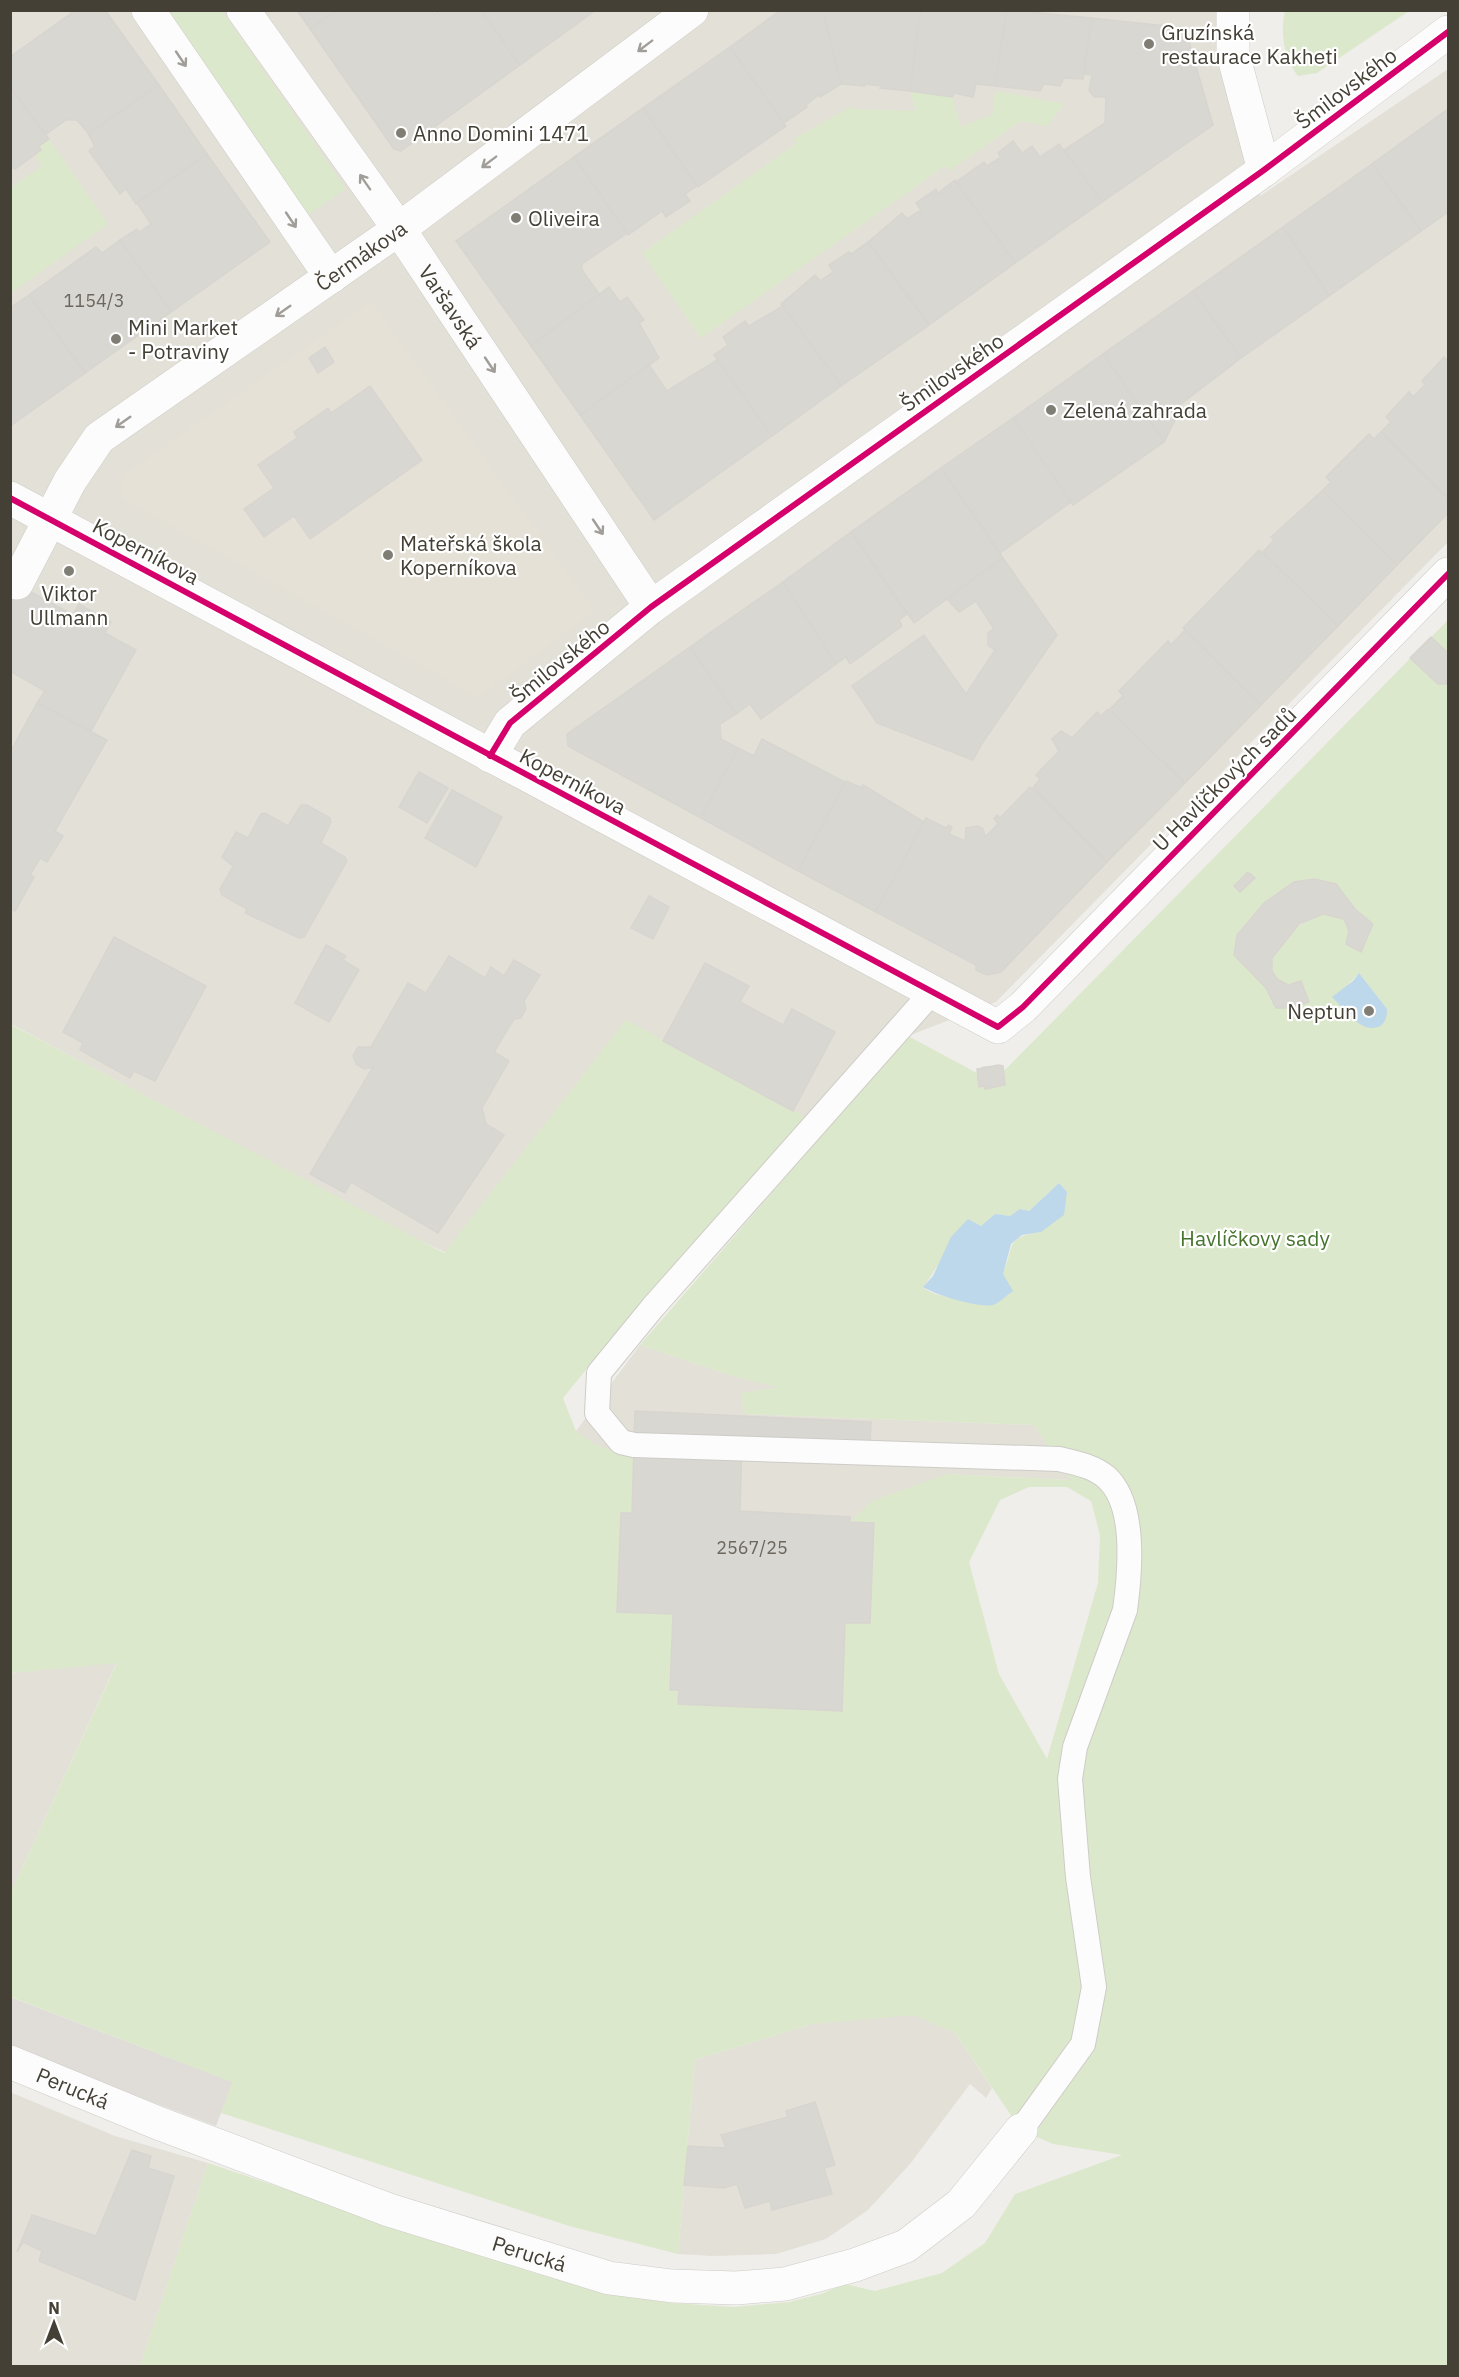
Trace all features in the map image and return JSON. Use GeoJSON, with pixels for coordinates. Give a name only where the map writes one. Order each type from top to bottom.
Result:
{"type":"FeatureCollection","features":[{"type":"Feature","properties":{"kind":"street"},"geometry":{"type":"LineString","coordinates":[[148,10],[331,277]]}},
{"type":"Feature","properties":{"kind":"street","name":"Varšavská"},"geometry":{"type":"LineString","coordinates":[[243,10],[399,229],[651,607]]}},
{"type":"Feature","properties":{"kind":"street","name":"Čermákova"},"geometry":{"type":"LineString","coordinates":[[17,583],[70,481],[99,438],[399,229],[692,10]]}},
{"type":"Feature","properties":{"kind":"street"},"geometry":{"type":"LineString","coordinates":[[1233,10],[1233,54],[1264,170]]}},
{"type":"Feature","properties":{"kind":"street","name":"Šmilovského"},"geometry":{"type":"LineString","coordinates":[[490,756],[510,723],[651,607],[1264,170],[1449,32]]}},
{"type":"Feature","properties":{"kind":"street","name":"Koperníkova"},"geometry":{"type":"LineString","coordinates":[[10,498],[490,756],[934,990],[998,1027],[1023,1007]]}},
{"type":"Feature","properties":{"kind":"street","name":"U Havlíčkových sadů"},"geometry":{"type":"LineString","coordinates":[[1023,1007],[1449,574]]}},
{"type":"Feature","properties":{"kind":"street","name":"Perucká"},"geometry":{"type":"LineString","coordinates":[[10,2062],[158,2122],[389,2210],[609,2278],[672,2286],[736,2288],[785,2284],[855,2265],[906,2246],[961,2204],[1021,2130]]}},
{"type":"Feature","properties":{"kind":"lane"},"geometry":{"type":"LineString","coordinates":[[934,990],[653,1307],[599,1373],[597,1413],[621,1442],[634,1445],[1059,1459],[1086,1466],[1105,1476],[1116,1488],[1127,1522],[1128,1587],[1125,1610],[1075,1747],[1070,1779],[1078,1877],[1095,1987],[1083,2044],[1021,2130]]}},
{"type":"Feature","properties":{"kind":"shaded area"},"geometry":{"type":"Polygon","coordinates":[[[10,11],[1217,11],[1217,40],[1260,196],[1448,69],[1448,542],[996,1002],[908,1036],[616,1333],[383,1223],[11,1024],[10,11]]]}},
{"type":"Feature","properties":{"kind":"shaded area","name":"Mateřská škola Koperníkova"},"geometry":{"type":"Polygon","coordinates":[[[371,302],[594,611],[478,697],[122,498],[122,476],[371,302]]]}},
{"type":"Feature","properties":{"kind":"shaded area"},"geometry":{"type":"Polygon","coordinates":[[[640,1345],[736,1377],[780,1387],[744,1414],[1034,1425],[1072,1480],[947,1474],[898,1735],[587,1719],[576,1431],[640,1345]]]}},
{"type":"Feature","properties":{"kind":"shaded area"},"geometry":{"type":"Polygon","coordinates":[[[117,1662],[11,1892],[11,1673],[117,1662]]]}},
{"type":"Feature","properties":{"kind":"shaded area"},"geometry":{"type":"Polygon","coordinates":[[[10,1997],[233,2082],[216,2126],[11,2049],[10,1997]]]}},
{"type":"Feature","properties":{"kind":"shaded area"},"geometry":{"type":"Polygon","coordinates":[[[914,2014],[955,2033],[992,2088],[986,2098],[970,2084],[910,2164],[868,2210],[826,2239],[776,2254],[713,2256],[678,2254],[695,2060],[812,2024],[914,2014]]]}},
{"type":"Feature","properties":{"kind":"shaded area"},"geometry":{"type":"Polygon","coordinates":[[[10,2092],[115,2136],[208,2163],[140,2366],[11,2366],[10,2092]]]}},
{"type":"Feature","properties":{"kind":"green space"},"geometry":{"type":"Polygon","coordinates":[[[1285,10],[1409,11],[1317,73],[1298,76],[1289,61],[1284,45],[1285,10]]]}},
{"type":"Feature","properties":{"kind":"green space"},"geometry":{"type":"Polygon","coordinates":[[[162,11],[222,11],[346,189],[305,217],[162,11]]]}},
{"type":"Feature","properties":{"kind":"green space"},"geometry":{"type":"Polygon","coordinates":[[[910,91],[952,97],[961,127],[993,114],[995,91],[1064,104],[1047,126],[1021,121],[949,171],[945,166],[701,338],[642,253],[797,143],[794,139],[850,107],[852,109],[916,111],[910,91]]]}},
{"type":"Feature","properties":{"kind":"green space"},"geometry":{"type":"Polygon","coordinates":[[[49,139],[108,224],[11,293],[10,188],[42,166],[35,155],[41,151],[39,146],[49,139]]]}},
{"type":"Feature","properties":{"kind":"green space","name":"Havlíčkovy sady"},"geometry":{"type":"Polygon","coordinates":[[[1448,620],[1448,2366],[140,2366],[208,2163],[535,2273],[609,2293],[672,2303],[734,2307],[789,2302],[821,2294],[845,2284],[875,2291],[942,2273],[985,2243],[1015,2194],[1122,2155],[1053,2144],[1021,2130],[955,2033],[914,2015],[812,2024],[695,2060],[678,2254],[569,2226],[221,2113],[232,2082],[11,1997],[11,1892],[117,1663],[11,1673],[10,1024],[444,1253],[626,1020],[805,1117],[616,1333],[563,1398],[576,1431],[594,1444],[635,1459],[632,1513],[621,1513],[617,1611],[674,1614],[671,1690],[842,1710],[845,1623],[870,1623],[874,1523],[850,1522],[872,1501],[947,1474],[1071,1480],[1034,1425],[744,1414],[741,1393],[778,1387],[736,1377],[640,1345],[908,1036],[977,1073],[983,1066],[1003,1066],[1004,1070],[1448,620]],[[1314,879],[1294,882],[1264,903],[1237,935],[1234,955],[1266,988],[1293,1008],[1309,1002],[1301,981],[1288,985],[1284,983],[1274,975],[1272,965],[1279,946],[1286,937],[1313,917],[1333,915],[1344,919],[1349,931],[1346,944],[1361,952],[1373,924],[1355,909],[1336,885],[1314,879]],[[1359,973],[1342,991],[1387,1009],[1359,973]],[[1059,1183],[1029,1211],[1021,1209],[1010,1216],[995,1214],[981,1226],[968,1219],[923,1288],[935,1294],[973,1303],[1001,1276],[1016,1240],[1041,1232],[1067,1192],[1059,1183]],[[1029,1487],[1000,1500],[969,1562],[999,1674],[1047,1759],[1098,1583],[1100,1535],[1091,1501],[1067,1487],[1029,1487]]]}},
{"type":"Feature","properties":{"kind":"water"},"geometry":{"type":"Polygon","coordinates":[[[1359,973],[1387,1009],[1386,1019],[1380,1026],[1373,1028],[1360,1024],[1332,997],[1353,981],[1359,973]]]}},
{"type":"Feature","properties":{"kind":"water"},"geometry":{"type":"Polygon","coordinates":[[[1059,1183],[1067,1192],[1064,1215],[1041,1232],[1022,1235],[1011,1244],[1003,1274],[1013,1291],[998,1303],[978,1305],[968,1303],[923,1287],[933,1276],[951,1237],[968,1219],[981,1226],[995,1214],[1010,1216],[1020,1209],[1029,1211],[1059,1183]]]}},
{"type":"Feature","properties":{"kind":"building"},"geometry":{"type":"Polygon","coordinates":[[[76,10],[105,10],[159,85],[89,134],[77,120],[66,120],[45,135],[10,87],[10,57],[76,10]]]}},
{"type":"Feature","properties":{"kind":"building"},"geometry":{"type":"Polygon","coordinates":[[[297,10],[337,10],[310,29],[297,10]]]}},
{"type":"Feature","properties":{"kind":"building"},"geometry":{"type":"Polygon","coordinates":[[[337,10],[433,10],[434,15],[440,10],[481,10],[520,65],[401,151],[394,149],[310,29],[337,10]]]}},
{"type":"Feature","properties":{"kind":"building"},"geometry":{"type":"Polygon","coordinates":[[[481,10],[596,10],[520,65],[481,10]]]}},
{"type":"Feature","properties":{"kind":"building"},"geometry":{"type":"Polygon","coordinates":[[[781,10],[823,10],[841,84],[820,97],[818,95],[805,106],[807,107],[784,123],[730,47],[781,10]]]}},
{"type":"Feature","properties":{"kind":"building"},"geometry":{"type":"Polygon","coordinates":[[[823,10],[921,10],[910,91],[865,84],[865,86],[841,84],[823,10]]]}},
{"type":"Feature","properties":{"kind":"building"},"geometry":{"type":"Polygon","coordinates":[[[921,10],[1007,10],[995,86],[976,84],[973,97],[954,93],[952,97],[910,91],[921,10]]]}},
{"type":"Feature","properties":{"kind":"building"},"geometry":{"type":"Polygon","coordinates":[[[1007,10],[1091,18],[1083,79],[1064,78],[1060,86],[1044,84],[1040,91],[995,86],[1007,10]]]}},
{"type":"Feature","properties":{"kind":"building"},"geometry":{"type":"Polygon","coordinates":[[[1091,18],[1185,28],[1213,125],[1102,202],[1064,150],[1105,123],[1106,97],[1094,97],[1089,90],[1092,75],[1084,74],[1091,18]]]}},
{"type":"Feature","properties":{"kind":"building"},"geometry":{"type":"Polygon","coordinates":[[[730,47],[786,126],[698,187],[643,108],[730,47]]]}},
{"type":"Feature","properties":{"kind":"building"},"geometry":{"type":"Polygon","coordinates":[[[159,85],[207,154],[136,204],[126,189],[120,194],[89,151],[95,146],[88,134],[159,85]]]}},
{"type":"Feature","properties":{"kind":"building"},"geometry":{"type":"Polygon","coordinates":[[[10,87],[49,139],[39,146],[41,150],[15,169],[10,166],[10,87]]]}},
{"type":"Feature","properties":{"kind":"building"},"geometry":{"type":"Polygon","coordinates":[[[643,108],[697,186],[685,194],[690,201],[666,217],[662,211],[628,235],[574,157],[643,108]]]}},
{"type":"Feature","properties":{"kind":"building"},"geometry":{"type":"Polygon","coordinates":[[[1448,109],[1448,212],[1421,231],[1372,164],[1448,109]]]}},
{"type":"Feature","properties":{"kind":"building"},"geometry":{"type":"Polygon","coordinates":[[[1013,141],[1022,153],[1032,146],[1040,157],[1059,144],[1102,202],[1015,263],[956,182],[984,162],[987,166],[1001,157],[998,153],[1013,141]]]}},
{"type":"Feature","properties":{"kind":"building"},"geometry":{"type":"Polygon","coordinates":[[[207,154],[270,242],[171,312],[120,240],[137,229],[139,232],[151,224],[137,203],[207,154]]]}},
{"type":"Feature","properties":{"kind":"building"},"geometry":{"type":"Polygon","coordinates":[[[574,157],[627,233],[582,264],[582,270],[600,295],[531,346],[456,241],[574,157]]]}},
{"type":"Feature","properties":{"kind":"building"},"geometry":{"type":"Polygon","coordinates":[[[1372,164],[1421,231],[1329,296],[1283,227],[1372,164]]]}},
{"type":"Feature","properties":{"kind":"building"},"geometry":{"type":"Polygon","coordinates":[[[955,180],[1015,263],[929,325],[868,242],[902,213],[907,219],[921,210],[916,203],[936,189],[938,193],[955,180]]]}},
{"type":"Feature","properties":{"kind":"building"},"geometry":{"type":"Polygon","coordinates":[[[1283,227],[1329,296],[1241,358],[1193,291],[1283,227]]]}},
{"type":"Feature","properties":{"kind":"building"},"geometry":{"type":"Polygon","coordinates":[[[120,240],[171,312],[85,373],[29,295],[96,247],[102,253],[120,240]]]}},
{"type":"Feature","properties":{"kind":"building"},"geometry":{"type":"Polygon","coordinates":[[[868,242],[929,325],[841,386],[781,304],[815,275],[820,281],[833,272],[829,265],[868,242]]]}},
{"type":"Feature","properties":{"kind":"building"},"geometry":{"type":"Polygon","coordinates":[[[609,287],[620,302],[627,297],[644,320],[639,323],[659,358],[580,415],[531,346],[609,287]]]}},
{"type":"Feature","properties":{"kind":"building"},"geometry":{"type":"Polygon","coordinates":[[[1193,291],[1241,358],[1173,410],[1177,416],[1164,442],[1103,354],[1193,291]]]}},
{"type":"Feature","properties":{"kind":"building"},"geometry":{"type":"Polygon","coordinates":[[[29,295],[85,373],[10,426],[10,308],[29,295]]]}},
{"type":"Feature","properties":{"kind":"building"},"geometry":{"type":"Polygon","coordinates":[[[783,306],[841,386],[772,436],[714,355],[728,345],[723,337],[745,321],[749,326],[783,306]]]}},
{"type":"Feature","properties":{"kind":"building"},"geometry":{"type":"Polygon","coordinates":[[[325,347],[334,362],[318,373],[309,358],[325,347]]]}},
{"type":"Feature","properties":{"kind":"building"},"geometry":{"type":"Polygon","coordinates":[[[1103,354],[1164,442],[1073,505],[1013,418],[1103,354]]]}},
{"type":"Feature","properties":{"kind":"building"},"geometry":{"type":"Polygon","coordinates":[[[1444,357],[1448,361],[1448,498],[1381,432],[1391,422],[1386,417],[1409,392],[1413,397],[1425,385],[1422,381],[1444,357]]]}},
{"type":"Feature","properties":{"kind":"building"},"geometry":{"type":"Polygon","coordinates":[[[717,360],[772,436],[654,520],[580,415],[649,365],[667,391],[717,360]]]}},
{"type":"Feature","properties":{"kind":"building"},"geometry":{"type":"Polygon","coordinates":[[[370,386],[422,460],[310,539],[294,516],[264,537],[244,509],[274,488],[258,465],[297,438],[294,432],[328,408],[331,413],[370,386]]]}},
{"type":"Feature","properties":{"kind":"building"},"geometry":{"type":"Polygon","coordinates":[[[1013,418],[1071,502],[1000,553],[941,468],[1013,418]]]}},
{"type":"Feature","properties":{"kind":"building"},"geometry":{"type":"Polygon","coordinates":[[[1381,432],[1448,498],[1448,513],[1397,565],[1322,491],[1331,482],[1326,477],[1369,434],[1374,439],[1381,432]]]}},
{"type":"Feature","properties":{"kind":"building"},"geometry":{"type":"Polygon","coordinates":[[[941,468],[1003,558],[914,623],[851,532],[941,468]]]}},
{"type":"Feature","properties":{"kind":"building"},"geometry":{"type":"Polygon","coordinates":[[[1322,491],[1397,565],[1338,626],[1263,552],[1274,540],[1271,537],[1322,491]]]}},
{"type":"Feature","properties":{"kind":"building"},"geometry":{"type":"Polygon","coordinates":[[[851,532],[907,614],[899,620],[902,626],[850,664],[846,657],[836,664],[783,582],[851,532]]]}},
{"type":"Feature","properties":{"kind":"building"},"geometry":{"type":"Polygon","coordinates":[[[1259,550],[1338,626],[1261,705],[1183,628],[1259,550]]]}},
{"type":"Feature","properties":{"kind":"building"},"geometry":{"type":"Polygon","coordinates":[[[1003,558],[1057,635],[973,760],[877,723],[852,686],[924,635],[966,694],[995,650],[988,645],[988,633],[994,629],[976,601],[959,612],[947,599],[1003,558]]]}},
{"type":"Feature","properties":{"kind":"building"},"geometry":{"type":"Polygon","coordinates":[[[783,582],[836,664],[761,719],[750,704],[736,714],[690,647],[783,582]]]}},
{"type":"Feature","properties":{"kind":"building"},"geometry":{"type":"Polygon","coordinates":[[[20,586],[73,615],[79,604],[111,622],[105,633],[136,650],[91,731],[37,703],[45,691],[10,671],[10,604],[20,586]]]}},
{"type":"Feature","properties":{"kind":"building"},"geometry":{"type":"Polygon","coordinates":[[[1185,630],[1261,705],[1185,783],[1109,710],[1123,696],[1119,691],[1168,641],[1171,645],[1185,630]]]}},
{"type":"Feature","properties":{"kind":"building"},"geometry":{"type":"Polygon","coordinates":[[[1431,637],[1448,653],[1448,684],[1438,684],[1410,658],[1431,637]]]}},
{"type":"Feature","properties":{"kind":"building"},"geometry":{"type":"Polygon","coordinates":[[[690,647],[736,714],[720,724],[721,739],[738,748],[701,818],[568,746],[567,734],[690,647]]]}},
{"type":"Feature","properties":{"kind":"building"},"geometry":{"type":"Polygon","coordinates":[[[37,703],[107,740],[55,831],[63,836],[47,862],[40,858],[30,875],[34,877],[15,911],[10,909],[10,746],[13,747],[37,703]]]}},
{"type":"Feature","properties":{"kind":"building"},"geometry":{"type":"Polygon","coordinates":[[[1108,709],[1185,783],[1107,862],[1033,788],[1040,779],[1036,775],[1059,751],[1052,739],[1061,731],[1072,738],[1097,712],[1101,716],[1108,709]]]}},
{"type":"Feature","properties":{"kind":"building"},"geometry":{"type":"Polygon","coordinates":[[[762,739],[845,782],[798,871],[701,818],[738,748],[754,756],[762,739]]]}},
{"type":"Feature","properties":{"kind":"building"},"geometry":{"type":"Polygon","coordinates":[[[419,772],[448,788],[427,823],[399,807],[419,772]]]}},
{"type":"Feature","properties":{"kind":"building"},"geometry":{"type":"Polygon","coordinates":[[[846,781],[862,788],[863,785],[924,822],[876,912],[798,871],[846,781]]]}},
{"type":"Feature","properties":{"kind":"building"},"geometry":{"type":"Polygon","coordinates":[[[1030,787],[1107,862],[1001,972],[987,975],[976,970],[976,965],[876,912],[926,818],[946,828],[949,825],[952,827],[949,834],[965,841],[966,828],[978,826],[983,829],[985,837],[998,824],[994,818],[997,815],[1000,818],[1030,787]]]}},
{"type":"Feature","properties":{"kind":"building"},"geometry":{"type":"Polygon","coordinates":[[[452,790],[502,817],[476,867],[425,838],[452,790]]]}},
{"type":"Feature","properties":{"kind":"building"},"geometry":{"type":"Polygon","coordinates":[[[301,805],[307,805],[330,818],[331,822],[321,843],[345,857],[347,861],[304,937],[299,938],[245,913],[247,909],[222,895],[220,889],[233,866],[222,857],[236,832],[248,838],[261,814],[265,813],[288,826],[301,805]]]}},
{"type":"Feature","properties":{"kind":"building"},"geometry":{"type":"Polygon","coordinates":[[[1248,872],[1255,878],[1240,892],[1234,886],[1248,872]]]}},
{"type":"Feature","properties":{"kind":"building"},"geometry":{"type":"Polygon","coordinates":[[[1314,879],[1336,884],[1355,909],[1373,924],[1361,952],[1346,944],[1349,931],[1344,919],[1323,914],[1299,924],[1272,958],[1272,971],[1277,979],[1288,985],[1301,981],[1309,1002],[1293,1008],[1276,1008],[1266,988],[1234,955],[1237,935],[1264,903],[1294,882],[1314,879]]]}},
{"type":"Feature","properties":{"kind":"building"},"geometry":{"type":"Polygon","coordinates":[[[649,896],[669,907],[653,939],[631,928],[649,896]]]}},
{"type":"Feature","properties":{"kind":"building"},"geometry":{"type":"Polygon","coordinates":[[[114,937],[206,986],[155,1081],[134,1071],[130,1078],[80,1050],[83,1043],[63,1032],[114,937]]]}},
{"type":"Feature","properties":{"kind":"building"},"geometry":{"type":"Polygon","coordinates":[[[326,945],[346,956],[343,960],[359,970],[329,1022],[295,1003],[326,945]]]}},
{"type":"Feature","properties":{"kind":"building"},"geometry":{"type":"Polygon","coordinates":[[[449,956],[485,978],[491,967],[504,976],[514,960],[540,975],[524,1001],[526,1009],[521,1018],[514,1019],[494,1052],[509,1061],[482,1108],[486,1124],[504,1135],[438,1233],[351,1182],[345,1193],[310,1174],[373,1067],[364,1069],[356,1064],[353,1056],[358,1047],[371,1047],[408,983],[426,993],[449,956]]]}},
{"type":"Feature","properties":{"kind":"building"},"geometry":{"type":"Polygon","coordinates":[[[705,963],[749,986],[740,1002],[783,1025],[792,1009],[835,1032],[793,1111],[663,1041],[705,963]]]}},
{"type":"Feature","properties":{"kind":"building"},"geometry":{"type":"Polygon","coordinates":[[[1003,1066],[1005,1085],[985,1089],[985,1086],[979,1087],[977,1069],[1003,1066]]]}},
{"type":"Feature","properties":{"kind":"building"},"geometry":{"type":"Polygon","coordinates":[[[635,1411],[871,1422],[870,1445],[742,1439],[740,1511],[850,1517],[850,1522],[874,1523],[870,1623],[845,1623],[842,1711],[678,1704],[679,1690],[670,1690],[673,1614],[617,1612],[621,1513],[632,1513],[635,1411]]]}},
{"type":"Feature","properties":{"kind":"building"},"geometry":{"type":"Polygon","coordinates":[[[815,2102],[835,2165],[824,2168],[832,2194],[772,2210],[770,2201],[745,2208],[737,2184],[724,2188],[684,2185],[688,2146],[726,2148],[721,2135],[788,2117],[786,2111],[815,2102]]]}},
{"type":"Feature","properties":{"kind":"building"},"geometry":{"type":"Polygon","coordinates":[[[132,2150],[151,2156],[148,2168],[174,2176],[135,2300],[39,2261],[42,2251],[23,2242],[17,2252],[32,2215],[96,2236],[132,2150]]]}},
{"type":"Feature","properties":{"kind":"cycle path"},"geometry":{"type":"LineString","coordinates":[[490,756],[510,723],[651,607],[1264,170],[1448,32]]}},
{"type":"Feature","properties":{"kind":"cycle path"},"geometry":{"type":"LineString","coordinates":[[10,498],[998,1027],[1023,1007],[1448,574]]}},
{"type":"Feature","properties":{"kind":"place","name":"Gruzínská restaurace Kakheti"},"geometry":{"type":"Point","coordinates":[1149,44]}},
{"type":"Feature","properties":{"kind":"place","name":"Anno Domini 1471"},"geometry":{"type":"Point","coordinates":[401,133]}},
{"type":"Feature","properties":{"kind":"place","name":"Oliveira"},"geometry":{"type":"Point","coordinates":[516,218]}},
{"type":"Feature","properties":{"kind":"place","name":"Mini Market - Potraviny"},"geometry":{"type":"Point","coordinates":[116,339]}},
{"type":"Feature","properties":{"kind":"place","name":"Zelená zahrada"},"geometry":{"type":"Point","coordinates":[1051,410]}},
{"type":"Feature","properties":{"kind":"place","name":"Mateřská škola Koperníkova"},"geometry":{"type":"Point","coordinates":[388,555]}},
{"type":"Feature","properties":{"kind":"place","name":"Viktor Ullmann"},"geometry":{"type":"Point","coordinates":[69,571]}},
{"type":"Feature","properties":{"kind":"place","name":"Neptun"},"geometry":{"type":"Point","coordinates":[1369,1011]}}]}
